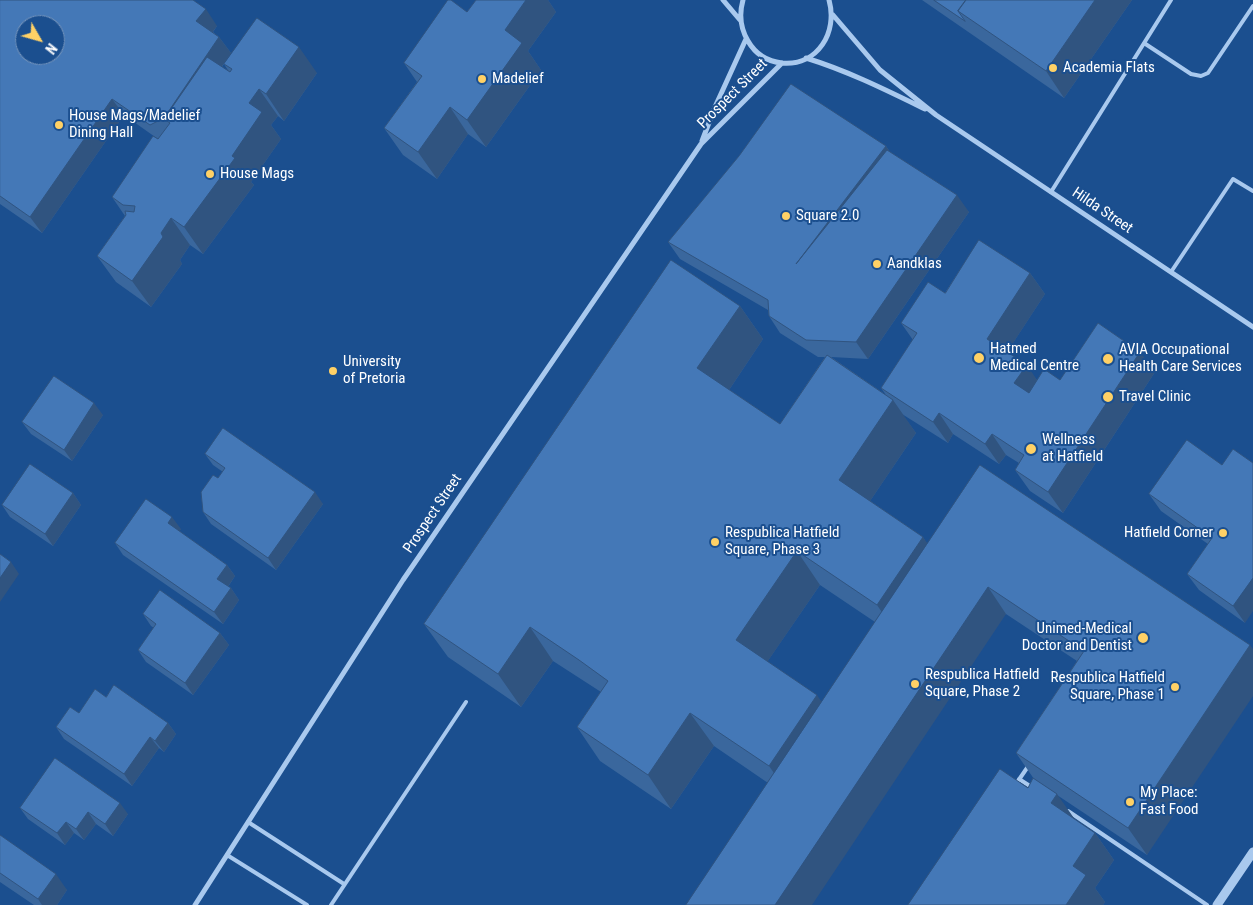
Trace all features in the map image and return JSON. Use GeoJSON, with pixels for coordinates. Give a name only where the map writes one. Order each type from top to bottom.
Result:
{"type":"FeatureCollection","features":[{"type":"Feature","properties":{"kind":"street"},"geometry":{"type":"LineString","coordinates":[[723,0],[741,20]]}},
{"type":"Feature","properties":{"kind":"street"},"geometry":{"type":"LineString","coordinates":[[743,0],[741,20],[746,39],[761,56],[782,63],[795,62],[806,58],[817,51],[826,41],[833,15],[830,0]]}},
{"type":"Feature","properties":{"kind":"street","name":"Hilda Street"},"geometry":{"type":"LineString","coordinates":[[833,15],[880,70],[936,115],[1253,327]]}},
{"type":"Feature","properties":{"kind":"street","name":"Prospect Street"},"geometry":{"type":"LineString","coordinates":[[701,144],[715,107],[746,39]]}},
{"type":"Feature","properties":{"kind":"street","name":"Hilda Street"},"geometry":{"type":"LineString","coordinates":[[806,58],[868,82],[936,115]]}},
{"type":"Feature","properties":{"kind":"street","name":"Prospect Street"},"geometry":{"type":"LineString","coordinates":[[195,905],[428,542],[701,144],[782,63]]}},
{"type":"Feature","properties":{"kind":"street"},"geometry":{"type":"LineString","coordinates":[[1217,905],[1253,852]]}},
{"type":"Feature","properties":{"kind":"lane"},"geometry":{"type":"LineString","coordinates":[[1051,192],[1172,0]]}},
{"type":"Feature","properties":{"kind":"lane"},"geometry":{"type":"LineString","coordinates":[[1144,43],[1191,74],[1201,76],[1208,74],[1253,6]]}},
{"type":"Feature","properties":{"kind":"lane"},"geometry":{"type":"LineString","coordinates":[[1171,272],[1233,179],[1253,191]]}},
{"type":"Feature","properties":{"kind":"lane"},"geometry":{"type":"LineString","coordinates":[[331,905],[466,702]]}},
{"type":"Feature","properties":{"kind":"lane"},"geometry":{"type":"LineString","coordinates":[[1014,787],[1030,764]]}},
{"type":"Feature","properties":{"kind":"lane"},"geometry":{"type":"LineString","coordinates":[[1019,779],[1036,790]]}},
{"type":"Feature","properties":{"kind":"lane"},"geometry":{"type":"LineString","coordinates":[[1060,806],[1207,905]]}},
{"type":"Feature","properties":{"kind":"lane"},"geometry":{"type":"LineString","coordinates":[[248,822],[344,884]]}},
{"type":"Feature","properties":{"kind":"lane"},"geometry":{"type":"LineString","coordinates":[[227,855],[307,905]]}},
{"type":"Feature","properties":{"kind":"building","name":"House Mags/Madelief Dining Hall"},"geometry":{"type":"Polygon","coordinates":[[[0,0],[193,0],[206,9],[196,21],[219,37],[164,118],[150,125],[112,99],[30,217],[0,196],[0,0]]]}},
{"type":"Feature","properties":{"kind":"building"},"geometry":{"type":"Polygon","coordinates":[[[448,0],[451,0],[467,12],[476,0],[526,0],[505,30],[522,43],[467,120],[450,107],[418,152],[384,128],[422,76],[404,63],[448,0]]]}},
{"type":"Feature","properties":{"kind":"building"},"geometry":{"type":"Polygon","coordinates":[[[934,0],[966,0],[958,11],[965,21],[934,0]]]}},
{"type":"Feature","properties":{"kind":"building"},"geometry":{"type":"Polygon","coordinates":[[[966,0],[1095,0],[1046,71],[958,11],[966,0]]]}},
{"type":"Feature","properties":{"kind":"building"},"geometry":{"type":"Polygon","coordinates":[[[257,18],[299,47],[266,94],[259,89],[249,103],[262,112],[232,156],[235,158],[184,227],[171,218],[161,233],[163,237],[132,281],[97,256],[126,215],[125,211],[134,212],[135,206],[123,205],[112,197],[153,136],[158,139],[170,123],[164,119],[207,57],[230,72],[232,69],[224,64],[257,18]]]}},
{"type":"Feature","properties":{"kind":"building"},"geometry":{"type":"Polygon","coordinates":[[[791,84],[886,146],[796,264],[887,150],[957,195],[856,342],[806,340],[769,316],[768,300],[668,242],[739,156],[791,84]]]}},
{"type":"Feature","properties":{"kind":"building","name":"Hatmed Medical Centre"},"geometry":{"type":"Polygon","coordinates":[[[979,240],[1030,273],[987,339],[1027,365],[1014,383],[1029,393],[1044,369],[1060,380],[1098,323],[1140,352],[1048,492],[1015,470],[1024,455],[992,434],[985,444],[939,413],[933,422],[881,388],[917,333],[901,323],[928,282],[945,293],[979,240]]]}},
{"type":"Feature","properties":{"kind":"building","name":"Respublica Hatfield Square, Phase 3"},"geometry":{"type":"Polygon","coordinates":[[[671,260],[740,306],[697,368],[780,424],[827,355],[893,400],[839,480],[923,537],[877,605],[797,551],[736,640],[817,695],[769,766],[690,713],[648,775],[577,727],[608,681],[579,660],[530,627],[498,674],[424,624],[671,260]]]}},
{"type":"Feature","properties":{"kind":"building"},"geometry":{"type":"Polygon","coordinates":[[[54,376],[94,403],[64,450],[22,422],[54,376]]]}},
{"type":"Feature","properties":{"kind":"building"},"geometry":{"type":"Polygon","coordinates":[[[223,428],[315,492],[268,558],[203,512],[201,492],[213,475],[218,478],[225,468],[205,454],[223,428]]]}},
{"type":"Feature","properties":{"kind":"building","name":"Hatfield Corner"},"geometry":{"type":"Polygon","coordinates":[[[1187,440],[1222,465],[1233,449],[1253,463],[1253,578],[1233,606],[1187,574],[1212,538],[1149,494],[1187,440]]]}},
{"type":"Feature","properties":{"kind":"building"},"geometry":{"type":"Polygon","coordinates":[[[30,464],[73,493],[45,534],[2,505],[30,464]]]}},
{"type":"Feature","properties":{"kind":"building"},"geometry":{"type":"Polygon","coordinates":[[[980,465],[1250,645],[1128,828],[1016,753],[1084,651],[988,587],[775,905],[686,905],[980,465]]]}},
{"type":"Feature","properties":{"kind":"building"},"geometry":{"type":"Polygon","coordinates":[[[146,499],[172,517],[168,523],[227,565],[217,579],[231,588],[214,612],[115,543],[146,499]]]}},
{"type":"Feature","properties":{"kind":"building"},"geometry":{"type":"Polygon","coordinates":[[[0,554],[11,562],[0,578],[0,554]]]}},
{"type":"Feature","properties":{"kind":"building"},"geometry":{"type":"Polygon","coordinates":[[[160,590],[220,633],[185,683],[138,650],[156,624],[143,614],[160,590]]]}},
{"type":"Feature","properties":{"kind":"building"},"geometry":{"type":"Polygon","coordinates":[[[114,685],[168,723],[155,741],[150,737],[124,774],[56,727],[70,707],[79,713],[95,689],[106,697],[114,685]]]}},
{"type":"Feature","properties":{"kind":"building"},"geometry":{"type":"Polygon","coordinates":[[[55,758],[120,803],[105,824],[88,812],[76,829],[66,822],[57,833],[20,808],[55,758]]]}},
{"type":"Feature","properties":{"kind":"building"},"geometry":{"type":"Polygon","coordinates":[[[1000,769],[1028,788],[1033,778],[1057,794],[1051,803],[1095,833],[1073,866],[1086,875],[1066,905],[908,905],[1000,769]]]}},
{"type":"Feature","properties":{"kind":"building"},"geometry":{"type":"Polygon","coordinates":[[[0,835],[56,874],[38,899],[0,873],[0,835]]]}},
{"type":"Feature","properties":{"kind":"place","name":"Academia Flats"},"geometry":{"type":"Point","coordinates":[1053,68]}},
{"type":"Feature","properties":{"kind":"place","name":"Madelief"},"geometry":{"type":"Point","coordinates":[482,79]}},
{"type":"Feature","properties":{"kind":"place","name":"House Mags/Madelief Dining Hall"},"geometry":{"type":"Point","coordinates":[59,125]}},
{"type":"Feature","properties":{"kind":"place","name":"House Mags"},"geometry":{"type":"Point","coordinates":[210,174]}},
{"type":"Feature","properties":{"kind":"place","name":"Square 2.0"},"geometry":{"type":"Point","coordinates":[786,216]}},
{"type":"Feature","properties":{"kind":"place","name":"Aandklas"},"geometry":{"type":"Point","coordinates":[877,264]}},
{"type":"Feature","properties":{"kind":"place","name":"Hatmed Medical Centre"},"geometry":{"type":"Point","coordinates":[979,358]}},
{"type":"Feature","properties":{"kind":"place","name":"AVIA Occupational Health Care Services"},"geometry":{"type":"Point","coordinates":[1108,359]}},
{"type":"Feature","properties":{"kind":"place","name":"University of Pretoria"},"geometry":{"type":"Point","coordinates":[333,371]}},
{"type":"Feature","properties":{"kind":"place","name":"Travel Clinic"},"geometry":{"type":"Point","coordinates":[1108,397]}},
{"type":"Feature","properties":{"kind":"place","name":"Wellness at Hatfield"},"geometry":{"type":"Point","coordinates":[1031,449]}},
{"type":"Feature","properties":{"kind":"place","name":"Hatfield Corner"},"geometry":{"type":"Point","coordinates":[1223,533]}},
{"type":"Feature","properties":{"kind":"place","name":"Respublica Hatfield Square, Phase 3"},"geometry":{"type":"Point","coordinates":[715,542]}},
{"type":"Feature","properties":{"kind":"place","name":"Unimed-Medical Doctor and Dentist"},"geometry":{"type":"Point","coordinates":[1143,638]}},
{"type":"Feature","properties":{"kind":"place","name":"Respublica Hatfield Square, Phase 2"},"geometry":{"type":"Point","coordinates":[915,684]}},
{"type":"Feature","properties":{"kind":"place","name":"Respublica Hatfield Square, Phase 1"},"geometry":{"type":"Point","coordinates":[1175,687]}},
{"type":"Feature","properties":{"kind":"place","name":"My Place: Fast Food"},"geometry":{"type":"Point","coordinates":[1130,802]}}]}
